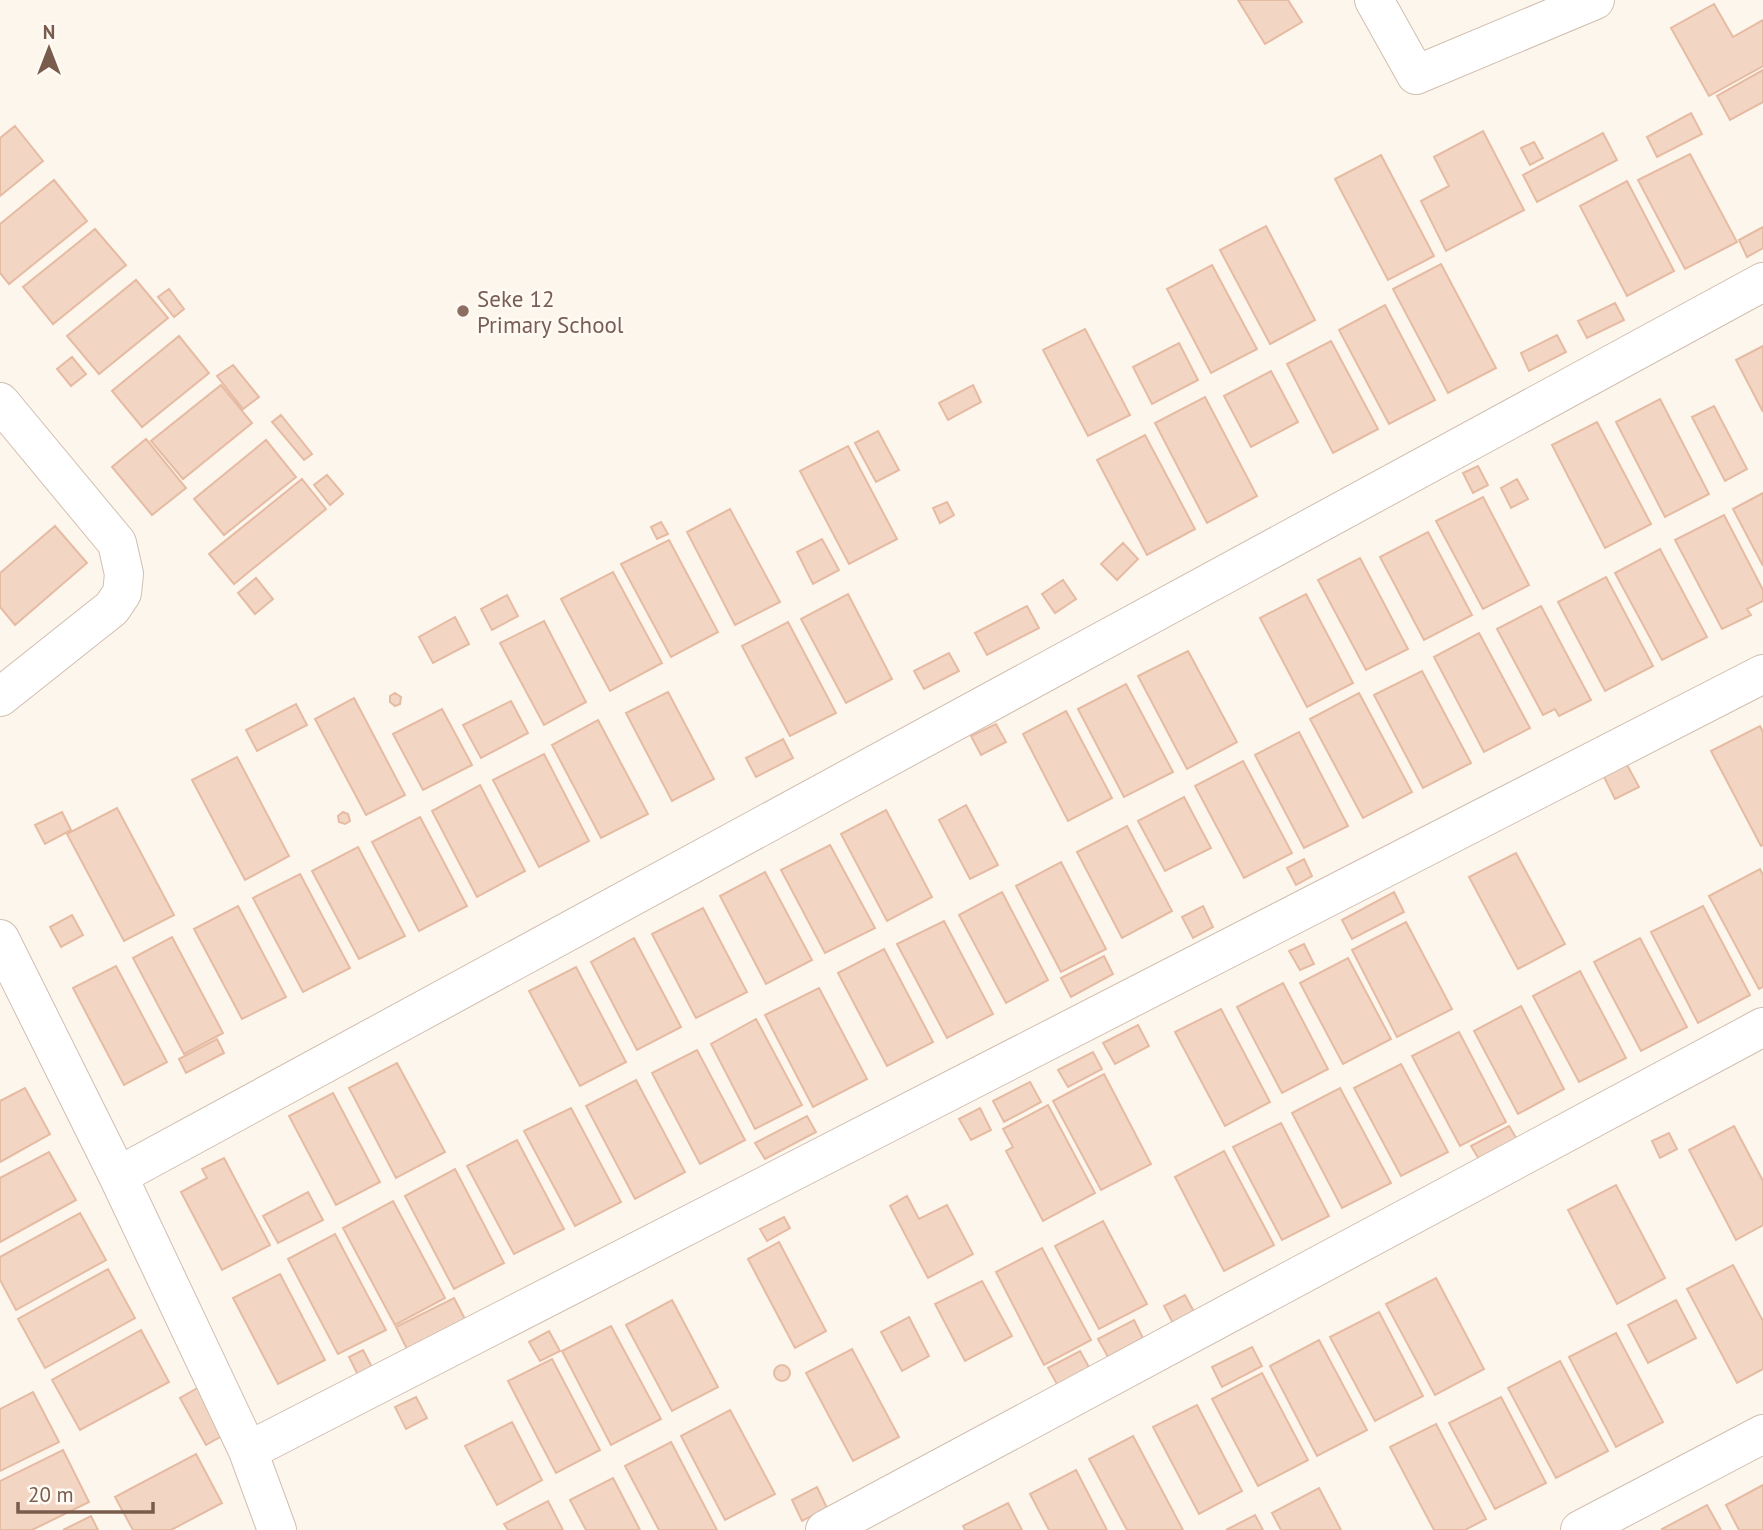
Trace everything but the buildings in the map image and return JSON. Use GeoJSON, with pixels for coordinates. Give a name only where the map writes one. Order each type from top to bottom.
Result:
{"type":"FeatureCollection","features":[{"type":"Feature","properties":{"kind":"street"},"geometry":{"type":"LineString","coordinates":[[1374,0],[1416,75],[1595,0]]}},
{"type":"Feature","properties":{"kind":"street"},"geometry":{"type":"LineString","coordinates":[[118,1176],[1763,282]]}},
{"type":"Feature","properties":{"kind":"street"},"geometry":{"type":"LineString","coordinates":[[0,402],[117,543],[124,574],[122,593],[112,608],[0,697]]}},
{"type":"Feature","properties":{"kind":"street"},"geometry":{"type":"LineString","coordinates":[[248,1451],[1763,674]]}},
{"type":"Feature","properties":{"kind":"street"},"geometry":{"type":"LineString","coordinates":[[0,939],[118,1176],[248,1451],[277,1530]]}},
{"type":"Feature","properties":{"kind":"street"},"geometry":{"type":"LineString","coordinates":[[825,1530],[1763,1027]]}},
{"type":"Feature","properties":{"kind":"street"},"geometry":{"type":"LineString","coordinates":[[1580,1530],[1763,1434]]}},
{"type":"Feature","properties":{"kind":"place","name":"Seke 12 Primary School"},"geometry":{"type":"Point","coordinates":[463,311]}}]}
